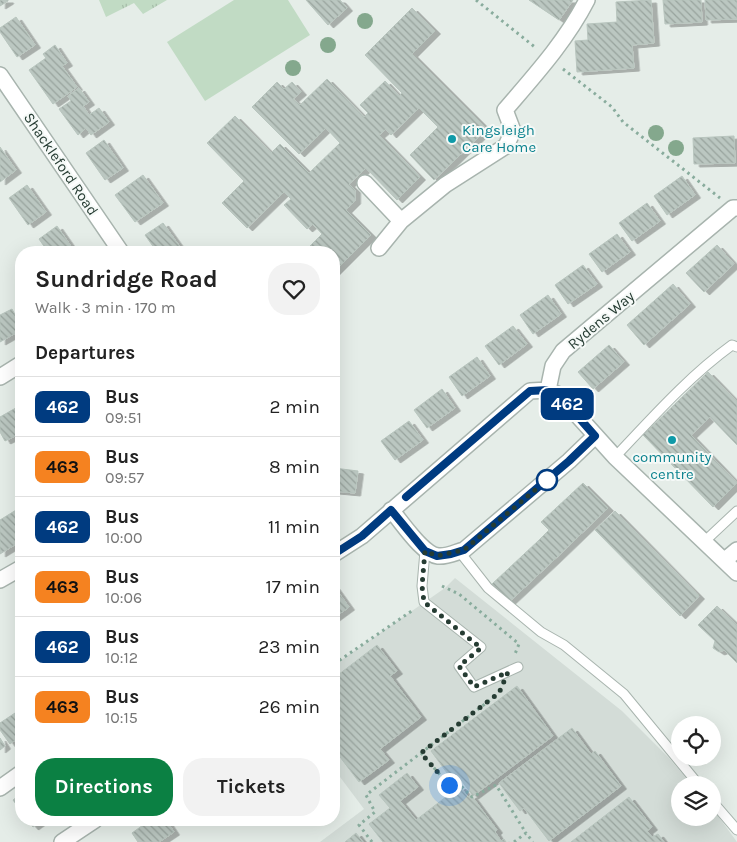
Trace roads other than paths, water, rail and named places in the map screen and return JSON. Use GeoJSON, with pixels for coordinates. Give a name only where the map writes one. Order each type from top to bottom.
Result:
{"type":"FeatureCollection","features":[{"type":"Feature","properties":{"kind":"street"},"geometry":{"type":"LineString","coordinates":[[379,248],[401,221],[445,185],[506,146],[513,131],[505,110],[549,58],[576,22],[587,0]]}},
{"type":"Feature","properties":{"kind":"street","name":"Shackleford Road"},"geometry":{"type":"LineString","coordinates":[[0,75],[117,246]]}},
{"type":"Feature","properties":{"kind":"street"},"geometry":{"type":"LineString","coordinates":[[365,183],[401,221]]}},
{"type":"Feature","properties":{"kind":"street","name":"Rydens Way"},"geometry":{"type":"LineString","coordinates":[[548,390],[553,366],[563,351],[735,208]]}},
{"type":"Feature","properties":{"kind":"street"},"geometry":{"type":"LineString","coordinates":[[0,377],[15,368]]}},
{"type":"Feature","properties":{"kind":"street"},"geometry":{"type":"LineString","coordinates":[[340,550],[362,536],[530,391],[548,390],[559,395],[615,457],[737,572]]}},
{"type":"Feature","properties":{"kind":"street"},"geometry":{"type":"LineString","coordinates":[[391,510],[425,551],[437,556],[464,550],[595,436]]}},
{"type":"Feature","properties":{"kind":"street"},"geometry":{"type":"LineString","coordinates":[[725,560],[737,550]]}},
{"type":"Feature","properties":{"kind":"street"},"geometry":{"type":"LineString","coordinates":[[0,580],[15,571]]}},
{"type":"Feature","properties":{"kind":"street"},"geometry":{"type":"LineString","coordinates":[[0,788],[15,777]]}},
{"type":"Feature","properties":{"kind":"street"},"geometry":{"type":"LineString","coordinates":[[62,842],[86,826]]}},
{"type":"Feature","properties":{"kind":"lane"},"geometry":{"type":"LineString","coordinates":[[615,457],[673,395],[715,357],[732,345],[737,347]]}},
{"type":"Feature","properties":{"kind":"lane"},"geometry":{"type":"LineString","coordinates":[[705,541],[737,511]]}},
{"type":"Feature","properties":{"kind":"lane"},"geometry":{"type":"LineString","coordinates":[[425,551],[422,586],[424,602],[481,648],[459,666],[474,687],[518,667]]}},
{"type":"Feature","properties":{"kind":"lane"},"geometry":{"type":"LineString","coordinates":[[459,551],[488,588],[542,632],[564,645],[624,694],[692,776]]}},
{"type":"Feature","properties":{"kind":"lane"},"geometry":{"type":"LineString","coordinates":[[721,811],[737,830]]}},
{"type":"Feature","properties":{"kind":"place","name":"Kingsleigh Care Home"},"geometry":{"type":"Point","coordinates":[452,139]}},
{"type":"Feature","properties":{"kind":"place","name":"community centre"},"geometry":{"type":"Point","coordinates":[672,440]}}]}
